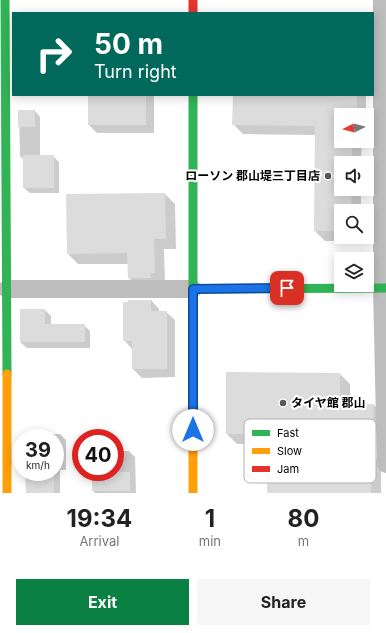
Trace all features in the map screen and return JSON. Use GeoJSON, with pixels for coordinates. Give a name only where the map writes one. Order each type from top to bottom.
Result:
{"type":"FeatureCollection","features":[{"type":"Feature","properties":{"kind":"street"},"geometry":{"type":"LineString","coordinates":[[6,0],[7,289],[4,438],[7,493]]}},
{"type":"Feature","properties":{"kind":"street"},"geometry":{"type":"LineString","coordinates":[[193,0],[193,12]]}},
{"type":"Feature","properties":{"kind":"street"},"geometry":{"type":"LineString","coordinates":[[382,0],[386,464]]}},
{"type":"Feature","properties":{"kind":"street"},"geometry":{"type":"LineString","coordinates":[[193,96],[193,493]]}},
{"type":"Feature","properties":{"kind":"street"},"geometry":{"type":"LineString","coordinates":[[7,289],[384,288]]}},
{"type":"Feature","properties":{"kind":"building"},"geometry":{"type":"Polygon","coordinates":[[[88,96],[146,96],[146,125],[88,125],[88,96]]]}},
{"type":"Feature","properties":{"kind":"building"},"geometry":{"type":"Polygon","coordinates":[[[233,96],[357,96],[357,108],[334,108],[334,148],[352,148],[352,156],[334,156],[334,196],[352,196],[351,204],[334,204],[334,231],[314,231],[315,126],[232,125],[233,96]]]}},
{"type":"Feature","properties":{"kind":"building"},"geometry":{"type":"Polygon","coordinates":[[[18,110],[35,110],[35,127],[18,127],[18,110]]]}},
{"type":"Feature","properties":{"kind":"building"},"geometry":{"type":"Polygon","coordinates":[[[23,155],[54,155],[54,188],[23,188],[23,155]]]}},
{"type":"Feature","properties":{"kind":"building"},"geometry":{"type":"Polygon","coordinates":[[[165,193],[166,239],[154,239],[155,273],[150,273],[151,278],[128,278],[127,253],[67,254],[66,194],[165,193]]]}},
{"type":"Feature","properties":{"kind":"building"},"geometry":{"type":"Polygon","coordinates":[[[128,300],[151,300],[151,311],[167,311],[167,369],[132,369],[132,341],[123,341],[123,302],[128,302],[128,300]]]}},
{"type":"Feature","properties":{"kind":"building"},"geometry":{"type":"Polygon","coordinates":[[[20,309],[45,309],[45,324],[85,324],[85,342],[20,342],[20,309]]]}},
{"type":"Feature","properties":{"kind":"building","name":"タイヤ館 郡山"},"geometry":{"type":"Polygon","coordinates":[[[226,372],[340,373],[340,403],[374,404],[373,419],[244,419],[244,434],[226,434],[226,372]]]}},
{"type":"Feature","properties":{"kind":"building"},"geometry":{"type":"Polygon","coordinates":[[[124,472],[130,472],[130,491],[92,491],[92,481],[124,481],[124,472]]]}},
{"type":"Feature","properties":{"kind":"building"},"geometry":{"type":"Polygon","coordinates":[[[25,481],[54,481],[54,493],[26,493],[25,481]]]}},
{"type":"Feature","properties":{"kind":"building","name":"タイヤ館 郡山"},"geometry":{"type":"Polygon","coordinates":[[[267,483],[371,483],[371,493],[267,493],[267,483]]]}},
{"type":"Feature","properties":{"kind":"traffic: fast"},"geometry":{"type":"LineString","coordinates":[[5,0],[7,374]]}},
{"type":"Feature","properties":{"kind":"traffic: fast"},"geometry":{"type":"LineString","coordinates":[[193,96],[193,427]]}},
{"type":"Feature","properties":{"kind":"traffic: fast"},"geometry":{"type":"LineString","coordinates":[[193,289],[386,288]]}},
{"type":"Feature","properties":{"kind":"traffic: slow"},"geometry":{"type":"LineString","coordinates":[[7,374],[7,493]]}},
{"type":"Feature","properties":{"kind":"traffic: slow"},"geometry":{"type":"LineString","coordinates":[[193,427],[193,493]]}},
{"type":"Feature","properties":{"kind":"traffic: jam"},"geometry":{"type":"LineString","coordinates":[[193,0],[193,12]]}},
{"type":"Feature","properties":{"kind":"place","name":"ローソン 郡山堤三丁目店"},"geometry":{"type":"Point","coordinates":[328,176]}},
{"type":"Feature","properties":{"kind":"place","name":"タイヤ館 郡山"},"geometry":{"type":"Point","coordinates":[283,403]}},
{"type":"Feature","properties":{"kind":"route"},"geometry":{"type":"LineString","coordinates":[[193,430],[193,289],[287,288]]}}]}
